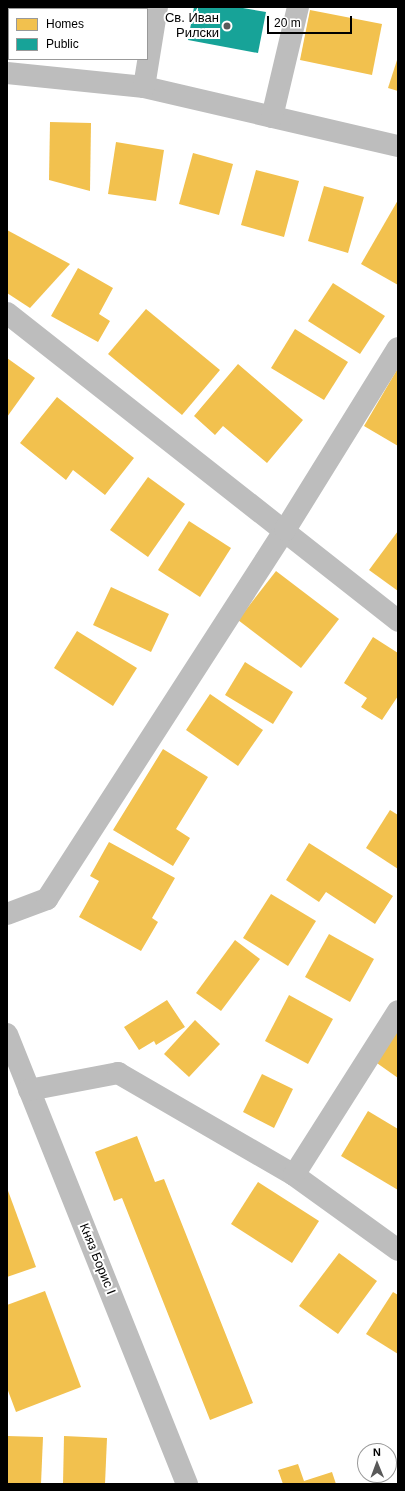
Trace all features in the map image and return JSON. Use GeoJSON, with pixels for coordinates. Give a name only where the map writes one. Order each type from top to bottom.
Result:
{"type":"FeatureCollection","features":[{"type":"Feature","properties":{"kind":"street"},"geometry":{"type":"LineString","coordinates":[[144,87],[157,7]]}},
{"type":"Feature","properties":{"kind":"street"},"geometry":{"type":"LineString","coordinates":[[272,117],[298,7]]}},
{"type":"Feature","properties":{"kind":"street"},"geometry":{"type":"LineString","coordinates":[[7,73],[144,87],[398,146]]}},
{"type":"Feature","properties":{"kind":"street"},"geometry":{"type":"LineString","coordinates":[[7,313],[285,530],[398,621]]}},
{"type":"Feature","properties":{"kind":"street"},"geometry":{"type":"LineString","coordinates":[[7,914],[47,899],[285,530],[398,348]]}},
{"type":"Feature","properties":{"kind":"street"},"geometry":{"type":"LineString","coordinates":[[294,1175],[398,1011]]}},
{"type":"Feature","properties":{"kind":"street","name":"Княз Борис I"},"geometry":{"type":"LineString","coordinates":[[7,1034],[187,1484]]}},
{"type":"Feature","properties":{"kind":"street"},"geometry":{"type":"LineString","coordinates":[[29,1090],[118,1073],[294,1175],[398,1250]]}},
{"type":"Feature","properties":{"kind":"building: Homes"},"geometry":{"type":"Polygon","coordinates":[[[22,7],[113,7],[68,8],[22,7]]]}},
{"type":"Feature","properties":{"kind":"building: Homes"},"geometry":{"type":"Polygon","coordinates":[[[310,10],[382,24],[372,75],[300,60],[310,10]]]}},
{"type":"Feature","properties":{"kind":"building: Homes"},"geometry":{"type":"Polygon","coordinates":[[[398,57],[398,91],[388,88],[398,57]]]}},
{"type":"Feature","properties":{"kind":"building: Homes"},"geometry":{"type":"Polygon","coordinates":[[[50,122],[91,123],[90,191],[49,180],[50,122]]]}},
{"type":"Feature","properties":{"kind":"building: Homes"},"geometry":{"type":"Polygon","coordinates":[[[116,142],[164,150],[156,201],[108,194],[116,142]]]}},
{"type":"Feature","properties":{"kind":"building: Homes"},"geometry":{"type":"Polygon","coordinates":[[[193,153],[233,164],[219,215],[179,204],[193,153]]]}},
{"type":"Feature","properties":{"kind":"building: Homes"},"geometry":{"type":"Polygon","coordinates":[[[256,170],[299,181],[284,237],[241,225],[256,170]]]}},
{"type":"Feature","properties":{"kind":"building: Homes"},"geometry":{"type":"Polygon","coordinates":[[[324,186],[364,197],[348,253],[308,241],[324,186]]]}},
{"type":"Feature","properties":{"kind":"building: Homes"},"geometry":{"type":"Polygon","coordinates":[[[398,200],[398,285],[361,264],[398,200]]]}},
{"type":"Feature","properties":{"kind":"building: Homes"},"geometry":{"type":"Polygon","coordinates":[[[7,230],[70,264],[30,308],[7,293],[7,230]]]}},
{"type":"Feature","properties":{"kind":"building: Homes"},"geometry":{"type":"Polygon","coordinates":[[[78,268],[113,288],[99,314],[110,321],[98,342],[51,316],[78,268]]]}},
{"type":"Feature","properties":{"kind":"building: Homes"},"geometry":{"type":"Polygon","coordinates":[[[333,283],[385,316],[360,354],[308,321],[333,283]]]}},
{"type":"Feature","properties":{"kind":"building: Homes"},"geometry":{"type":"Polygon","coordinates":[[[146,309],[220,370],[182,415],[108,354],[146,309]]]}},
{"type":"Feature","properties":{"kind":"building: Homes"},"geometry":{"type":"Polygon","coordinates":[[[295,329],[348,362],[324,400],[271,368],[295,329]]]}},
{"type":"Feature","properties":{"kind":"building: Homes"},"geometry":{"type":"Polygon","coordinates":[[[7,358],[35,378],[7,417],[7,358]]]}},
{"type":"Feature","properties":{"kind":"building: Homes"},"geometry":{"type":"Polygon","coordinates":[[[238,364],[303,420],[267,463],[223,426],[215,435],[194,416],[238,364]]]}},
{"type":"Feature","properties":{"kind":"building: Homes"},"geometry":{"type":"Polygon","coordinates":[[[398,368],[398,446],[364,426],[398,368]]]}},
{"type":"Feature","properties":{"kind":"building: Homes"},"geometry":{"type":"Polygon","coordinates":[[[57,397],[134,458],[105,495],[73,470],[66,480],[20,443],[57,397]]]}},
{"type":"Feature","properties":{"kind":"building: Homes"},"geometry":{"type":"Polygon","coordinates":[[[148,477],[185,504],[148,557],[110,530],[148,477]]]}},
{"type":"Feature","properties":{"kind":"building: Homes"},"geometry":{"type":"Polygon","coordinates":[[[189,521],[231,548],[200,597],[158,570],[189,521]]]}},
{"type":"Feature","properties":{"kind":"building: Homes"},"geometry":{"type":"Polygon","coordinates":[[[398,531],[398,591],[369,570],[398,531]]]}},
{"type":"Feature","properties":{"kind":"building: Homes"},"geometry":{"type":"Polygon","coordinates":[[[276,571],[339,619],[301,668],[238,620],[276,571]]]}},
{"type":"Feature","properties":{"kind":"building: Homes"},"geometry":{"type":"Polygon","coordinates":[[[111,587],[169,614],[151,652],[93,625],[111,587]]]}},
{"type":"Feature","properties":{"kind":"building: Homes"},"geometry":{"type":"Polygon","coordinates":[[[77,631],[137,668],[113,706],[54,668],[77,631]]]}},
{"type":"Feature","properties":{"kind":"building: Homes"},"geometry":{"type":"Polygon","coordinates":[[[373,637],[398,653],[398,696],[382,720],[361,707],[367,698],[344,683],[373,637]]]}},
{"type":"Feature","properties":{"kind":"building: Homes"},"geometry":{"type":"Polygon","coordinates":[[[245,662],[293,692],[273,724],[225,695],[245,662]]]}},
{"type":"Feature","properties":{"kind":"building: Homes"},"geometry":{"type":"Polygon","coordinates":[[[210,694],[263,730],[238,766],[186,730],[210,694]]]}},
{"type":"Feature","properties":{"kind":"building: Homes"},"geometry":{"type":"Polygon","coordinates":[[[163,749],[208,777],[176,829],[190,838],[173,866],[113,830],[163,749]]]}},
{"type":"Feature","properties":{"kind":"building: Homes"},"geometry":{"type":"Polygon","coordinates":[[[390,810],[398,815],[398,869],[366,848],[390,810]]]}},
{"type":"Feature","properties":{"kind":"building: Homes"},"geometry":{"type":"Polygon","coordinates":[[[109,842],[175,878],[152,918],[158,922],[141,951],[79,917],[99,881],[90,876],[109,842]]]}},
{"type":"Feature","properties":{"kind":"building: Homes"},"geometry":{"type":"Polygon","coordinates":[[[309,843],[393,896],[375,924],[326,892],[319,902],[286,880],[309,843]]]}},
{"type":"Feature","properties":{"kind":"building: Homes"},"geometry":{"type":"Polygon","coordinates":[[[271,894],[316,921],[288,966],[243,938],[271,894]]]}},
{"type":"Feature","properties":{"kind":"building: Homes"},"geometry":{"type":"Polygon","coordinates":[[[329,934],[374,959],[350,1002],[305,977],[329,934]]]}},
{"type":"Feature","properties":{"kind":"building: Homes"},"geometry":{"type":"Polygon","coordinates":[[[235,940],[260,959],[221,1011],[196,993],[235,940]]]}},
{"type":"Feature","properties":{"kind":"building: Homes"},"geometry":{"type":"Polygon","coordinates":[[[289,995],[333,1019],[308,1064],[265,1041],[289,995]]]}},
{"type":"Feature","properties":{"kind":"building: Homes"},"geometry":{"type":"Polygon","coordinates":[[[167,1000],[185,1027],[156,1045],[154,1041],[139,1050],[124,1027],[167,1000]]]}},
{"type":"Feature","properties":{"kind":"building: Homes"},"geometry":{"type":"Polygon","coordinates":[[[195,1020],[220,1044],[189,1077],[164,1054],[195,1020]]]}},
{"type":"Feature","properties":{"kind":"building: Homes"},"geometry":{"type":"Polygon","coordinates":[[[398,1026],[398,1078],[374,1061],[398,1026]]]}},
{"type":"Feature","properties":{"kind":"building: Homes"},"geometry":{"type":"Polygon","coordinates":[[[262,1074],[293,1089],[274,1128],[243,1112],[262,1074]]]}},
{"type":"Feature","properties":{"kind":"building: Homes"},"geometry":{"type":"Polygon","coordinates":[[[368,1111],[398,1129],[398,1190],[341,1156],[368,1111]]]}},
{"type":"Feature","properties":{"kind":"building: Homes"},"geometry":{"type":"Polygon","coordinates":[[[137,1136],[155,1182],[164,1179],[253,1403],[210,1420],[122,1198],[114,1201],[95,1152],[137,1136]]]}},
{"type":"Feature","properties":{"kind":"building: Homes"},"geometry":{"type":"Polygon","coordinates":[[[258,1182],[319,1221],[292,1263],[231,1224],[258,1182]]]}},
{"type":"Feature","properties":{"kind":"building: Homes"},"geometry":{"type":"Polygon","coordinates":[[[7,1188],[36,1267],[7,1277],[7,1188]]]}},
{"type":"Feature","properties":{"kind":"building: Homes"},"geometry":{"type":"Polygon","coordinates":[[[339,1253],[377,1281],[338,1334],[299,1306],[339,1253]]]}},
{"type":"Feature","properties":{"kind":"building: Homes"},"geometry":{"type":"Polygon","coordinates":[[[45,1291],[81,1387],[16,1412],[7,1388],[7,1305],[45,1291]]]}},
{"type":"Feature","properties":{"kind":"building: Homes"},"geometry":{"type":"Polygon","coordinates":[[[393,1292],[398,1295],[398,1354],[366,1334],[393,1292]]]}},
{"type":"Feature","properties":{"kind":"building: Homes"},"geometry":{"type":"Polygon","coordinates":[[[7,1436],[43,1437],[41,1484],[7,1484],[7,1436]]]}},
{"type":"Feature","properties":{"kind":"building: Homes"},"geometry":{"type":"Polygon","coordinates":[[[64,1436],[107,1438],[105,1484],[63,1484],[64,1436]]]}},
{"type":"Feature","properties":{"kind":"building: Homes"},"geometry":{"type":"Polygon","coordinates":[[[298,1464],[304,1481],[332,1472],[336,1484],[283,1484],[278,1470],[298,1464]]]}},
{"type":"Feature","properties":{"kind":"building: Public","name":"Св. Иван Рилски"},"geometry":{"type":"Polygon","coordinates":[[[194,7],[237,7],[266,12],[258,53],[188,40],[194,7]]]}},
{"type":"Feature","properties":{"kind":"place","name":"Св. Иван Рилски"},"geometry":{"type":"Point","coordinates":[227,26]}}]}
